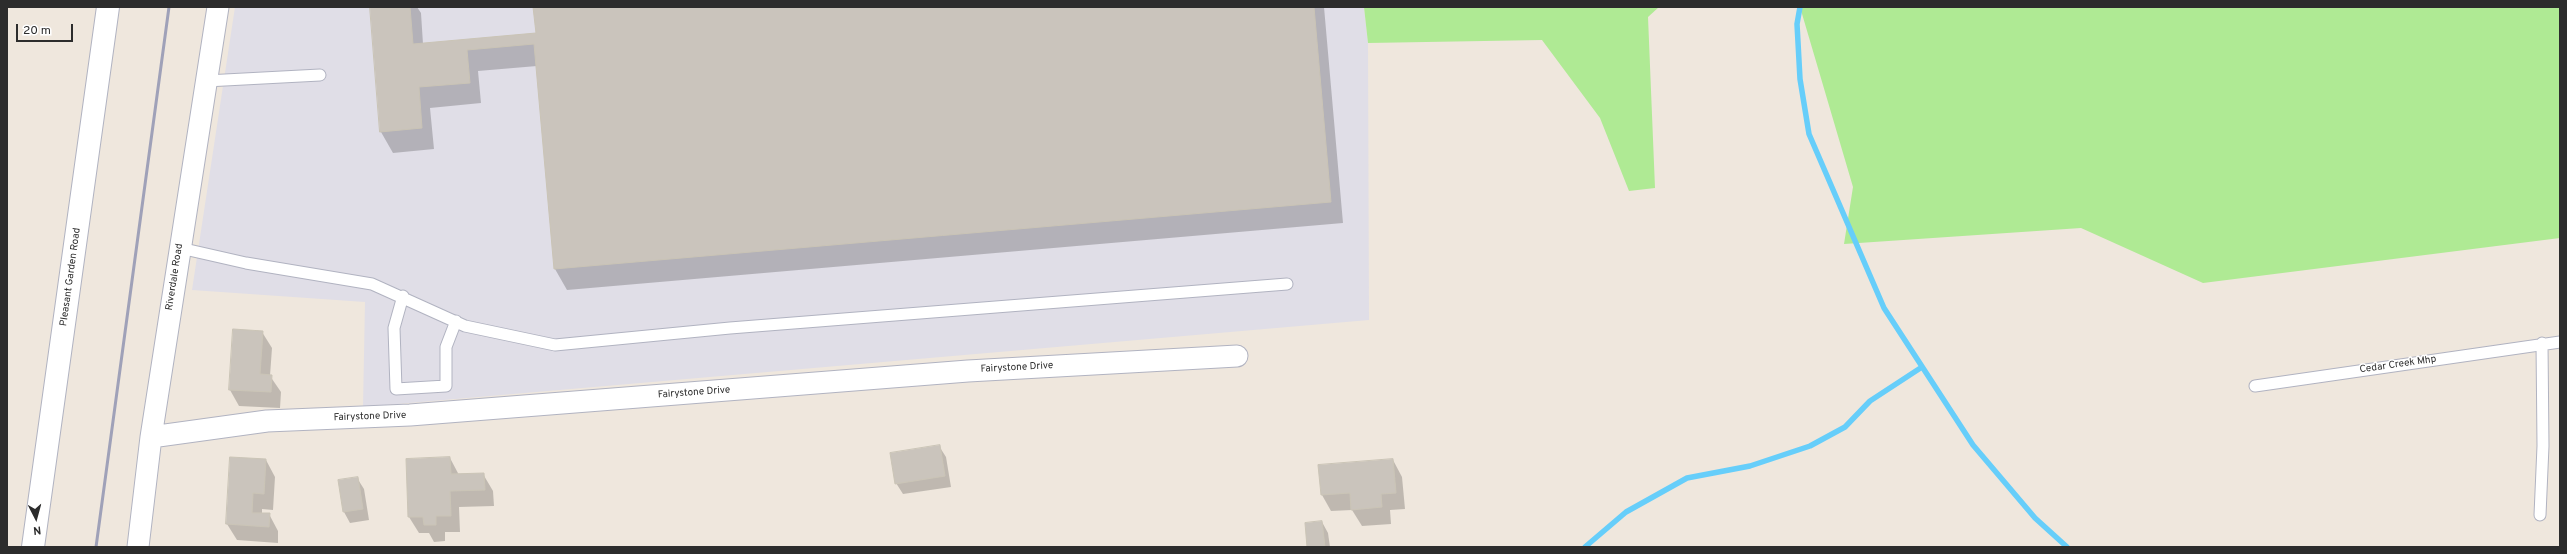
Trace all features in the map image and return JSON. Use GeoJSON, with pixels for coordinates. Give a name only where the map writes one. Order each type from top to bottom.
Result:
{"type":"FeatureCollection","features":[{"type":"Feature","properties":{"kind":"main road","name":"Pleasant Garden Road"},"geometry":{"type":"LineString","coordinates":[[34,547],[108,7]]}},
{"type":"Feature","properties":{"kind":"street","name":"Riverdale Road"},"geometry":{"type":"LineString","coordinates":[[138,547],[151,437],[218,7]]}},
{"type":"Feature","properties":{"kind":"street","name":"Fairystone Drive"},"geometry":{"type":"LineString","coordinates":[[151,437],[267,421],[410,415],[953,372],[1237,356]]}},
{"type":"Feature","properties":{"kind":"lane"},"geometry":{"type":"LineString","coordinates":[[206,81],[320,75]]}},
{"type":"Feature","properties":{"kind":"lane"},"geometry":{"type":"LineString","coordinates":[[180,248],[246,264],[372,284],[403,296],[465,326],[555,345],[730,328],[1287,284]]}},
{"type":"Feature","properties":{"kind":"lane"},"geometry":{"type":"LineString","coordinates":[[403,296],[394,328],[396,389],[446,386],[446,347],[456,321]]}},
{"type":"Feature","properties":{"kind":"lane","name":"Cedar Creek Mhp"},"geometry":{"type":"LineString","coordinates":[[2255,386],[2560,342]]}},
{"type":"Feature","properties":{"kind":"lane"},"geometry":{"type":"LineString","coordinates":[[2540,515],[2543,446],[2542,344]]}},
{"type":"Feature","properties":{"kind":"shaded area"},"geometry":{"type":"Polygon","coordinates":[[[235,7],[1364,7],[1368,43],[1369,320],[363,407],[365,302],[192,290],[235,7]]]}},
{"type":"Feature","properties":{"kind":"green space"},"geometry":{"type":"Polygon","coordinates":[[[1364,7],[1659,7],[1648,17],[1655,188],[1629,191],[1600,118],[1542,40],[1368,43],[1364,7]]]}},
{"type":"Feature","properties":{"kind":"green space"},"geometry":{"type":"Polygon","coordinates":[[[1800,7],[2560,7],[2560,238],[2203,283],[2081,228],[1844,244],[1853,187],[1800,7]]]}},
{"type":"Feature","properties":{"kind":"building"},"geometry":{"type":"Polygon","coordinates":[[[370,7],[410,7],[413,44],[536,33],[533,7],[1314,7],[1331,202],[554,269],[534,44],[467,50],[470,83],[419,87],[422,128],[380,132],[370,7]]]}},
{"type":"Feature","properties":{"kind":"building"},"geometry":{"type":"Polygon","coordinates":[[[233,329],[263,331],[260,374],[272,375],[271,392],[229,390],[233,329]]]}},
{"type":"Feature","properties":{"kind":"building"},"geometry":{"type":"Polygon","coordinates":[[[940,445],[945,476],[895,484],[890,453],[940,445]]]}},
{"type":"Feature","properties":{"kind":"building"},"geometry":{"type":"Polygon","coordinates":[[[230,457],[266,459],[264,494],[253,493],[252,513],[270,513],[269,527],[226,524],[230,457]]]}},
{"type":"Feature","properties":{"kind":"building"},"geometry":{"type":"Polygon","coordinates":[[[450,457],[451,474],[484,473],[485,490],[450,491],[451,516],[436,516],[436,525],[424,525],[423,517],[408,517],[406,459],[450,457]]]}},
{"type":"Feature","properties":{"kind":"building"},"geometry":{"type":"Polygon","coordinates":[[[1393,459],[1396,493],[1381,494],[1382,507],[1351,510],[1350,493],[1321,495],[1318,465],[1393,459]]]}},
{"type":"Feature","properties":{"kind":"building"},"geometry":{"type":"Polygon","coordinates":[[[358,477],[363,509],[343,512],[338,480],[358,477]]]}},
{"type":"Feature","properties":{"kind":"building"},"geometry":{"type":"Polygon","coordinates":[[[1322,521],[1325,547],[1307,547],[1305,523],[1322,521]]]}},
{"type":"Feature","properties":{"kind":"waterway"},"geometry":{"type":"LineString","coordinates":[[1800,7],[1797,24],[1800,79],[1809,134],[1884,308],[1973,445],[2035,518],[2067,547]]}},
{"type":"Feature","properties":{"kind":"waterway"},"geometry":{"type":"LineString","coordinates":[[1585,547],[1626,512],[1687,478],[1750,466],[1810,446],[1845,427],[1870,401],[1922,367]]}},
{"type":"Feature","properties":{"kind":"railway"},"geometry":{"type":"LineString","coordinates":[[96,547],[169,7]]}}]}
